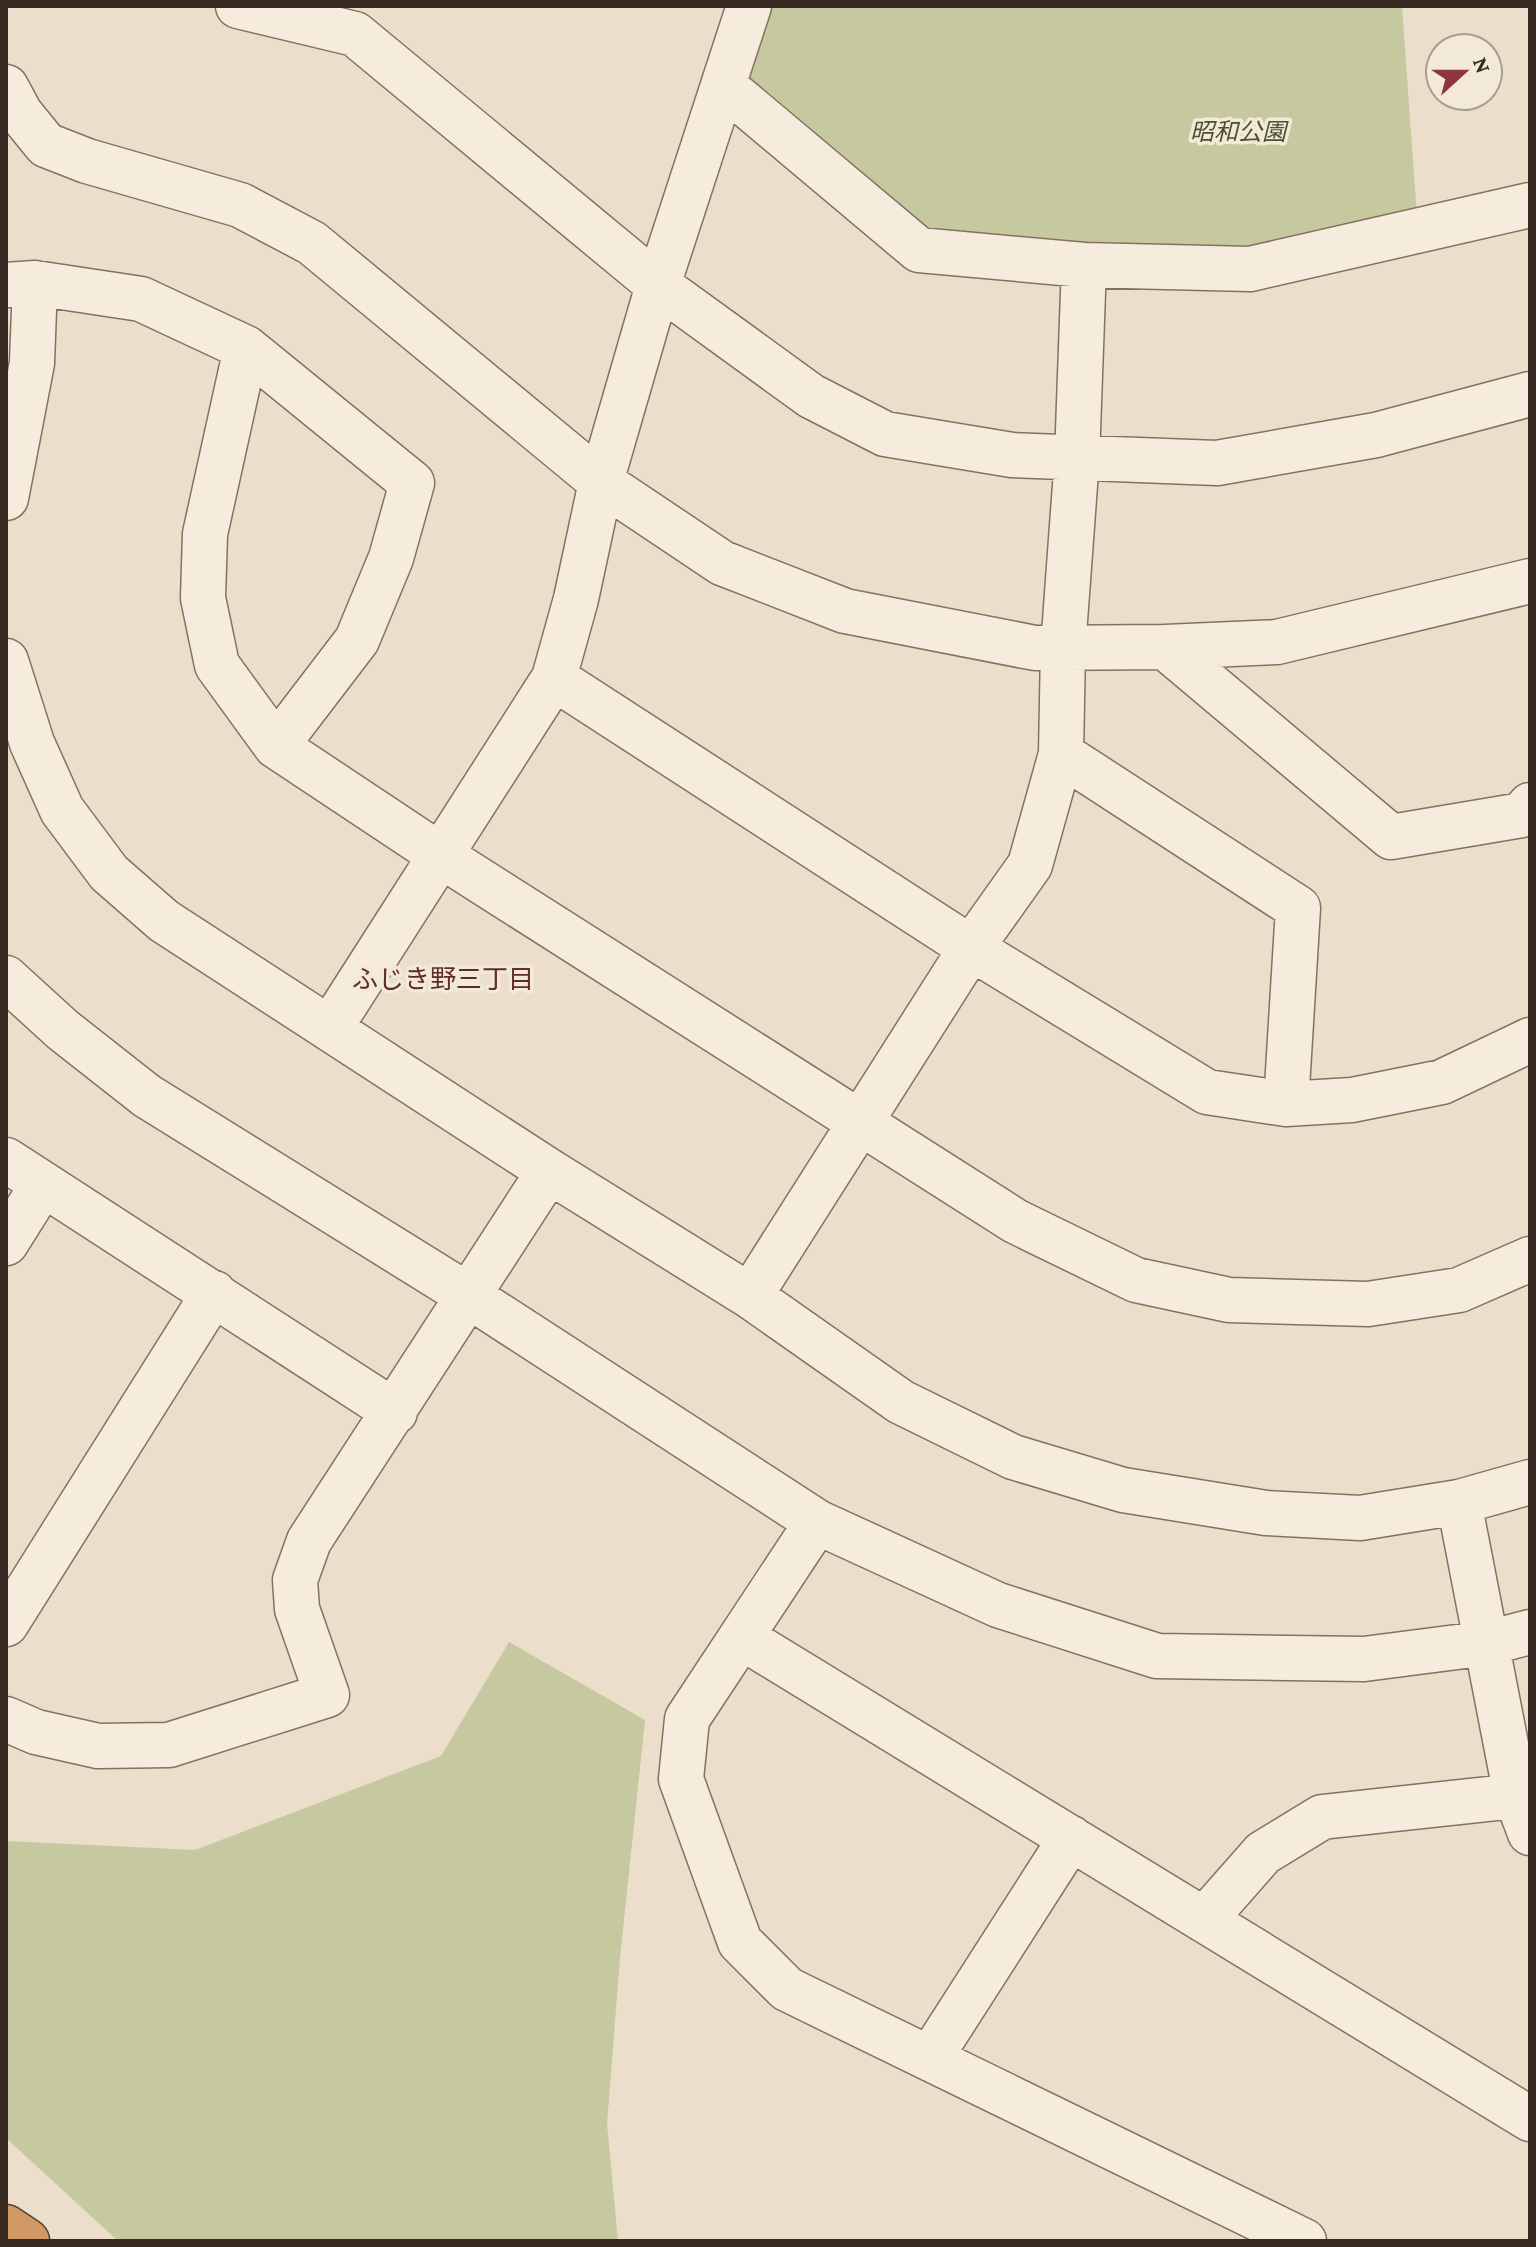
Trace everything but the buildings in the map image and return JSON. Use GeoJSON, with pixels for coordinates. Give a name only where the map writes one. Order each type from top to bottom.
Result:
{"type":"FeatureCollection","features":[{"type":"Feature","properties":{"kind":"highway"},"geometry":{"type":"LineString","coordinates":[[6,2227],[27,2241]]}},
{"type":"Feature","properties":{"kind":"street"},"geometry":{"type":"LineString","coordinates":[[238,6],[355,34],[658,285],[811,396],[885,434],[1012,455],[1217,463],[1376,435],[1530,394]]}},
{"type":"Feature","properties":{"kind":"street"},"geometry":{"type":"LineString","coordinates":[[330,1028],[554,678],[576,599],[601,482],[658,285],[749,6]]}},
{"type":"Feature","properties":{"kind":"street"},"geometry":{"type":"LineString","coordinates":[[6,87],[20,113],[46,145],[87,161],[240,205],[312,243],[601,482],[722,563],[845,611],[1035,648],[1165,647],[1277,642],[1530,581]]}},
{"type":"Feature","properties":{"kind":"street"},"geometry":{"type":"LineString","coordinates":[[725,87],[919,250],[1084,265],[1250,269],[1530,205]]}},
{"type":"Feature","properties":{"kind":"street"},"geometry":{"type":"LineString","coordinates":[[750,1296],[971,948],[1030,865],[1061,754],[1063,648],[1077,458],[1084,265]]}},
{"type":"Feature","properties":{"kind":"street"},"geometry":{"type":"LineString","coordinates":[[6,498],[32,363],[20,284],[141,299],[246,348],[412,483],[391,558],[357,640],[276,746]]}},
{"type":"Feature","properties":{"kind":"street"},"geometry":{"type":"LineString","coordinates":[[246,348],[205,534],[203,598],[217,665],[276,746],[440,855],[1015,1221],[1136,1280],[1229,1300],[1368,1304],[1459,1290],[1530,1259]]}},
{"type":"Feature","properties":{"kind":"street"},"geometry":{"type":"LineString","coordinates":[[1165,647],[1391,837],[1522,815],[1530,805]]}},
{"type":"Feature","properties":{"kind":"street"},"geometry":{"type":"LineString","coordinates":[[6,661],[32,743],[62,810],[109,873],[164,921],[549,1171],[750,1296],[901,1402],[1013,1457],[1123,1490],[1266,1513],[1360,1518],[1459,1502],[1530,1482]]}},
{"type":"Feature","properties":{"kind":"street"},"geometry":{"type":"LineString","coordinates":[[554,678],[971,948],[1207,1092],[1286,1104],[1352,1100],[1442,1082],[1530,1040]]}},
{"type":"Feature","properties":{"kind":"street"},"geometry":{"type":"LineString","coordinates":[[1061,754],[1298,908],[1286,1104]]}},
{"type":"Feature","properties":{"kind":"street"},"geometry":{"type":"LineString","coordinates":[[6,978],[63,1030],[147,1096],[469,1296],[817,1522],[998,1605],[1157,1656],[1364,1659],[1488,1643],[1530,1632]]}},
{"type":"Feature","properties":{"kind":"street"},"geometry":{"type":"LineString","coordinates":[[6,1160],[395,1412]]}},
{"type":"Feature","properties":{"kind":"street"},"geometry":{"type":"LineString","coordinates":[[6,1719],[36,1732],[98,1746],[169,1745],[327,1695],[297,1609],[295,1580],[309,1541],[549,1171]]}},
{"type":"Feature","properties":{"kind":"street"},"geometry":{"type":"LineString","coordinates":[[6,1243],[43,1184]]}},
{"type":"Feature","properties":{"kind":"street"},"geometry":{"type":"LineString","coordinates":[[6,1624],[214,1293]]}},
{"type":"Feature","properties":{"kind":"street"},"geometry":{"type":"LineString","coordinates":[[1204,1920],[1263,1853],[1322,1817],[1525,1807],[1459,1502]]}},
{"type":"Feature","properties":{"kind":"street"},"geometry":{"type":"LineString","coordinates":[[817,1522],[687,1719],[681,1779],[740,1942],[787,1989],[1304,2241]]}},
{"type":"Feature","properties":{"kind":"street"},"geometry":{"type":"LineString","coordinates":[[741,1637],[1530,2119]]}},
{"type":"Feature","properties":{"kind":"street"},"geometry":{"type":"LineString","coordinates":[[930,2058],[1071,1838]]}},
{"type":"Feature","properties":{"kind":"green space","name":"昭和公園"},"geometry":{"type":"Polygon","coordinates":[[[760,6],[1402,6],[1417,217],[1250,258],[924,236],[736,82],[760,6]]]}},
{"type":"Feature","properties":{"kind":"green space"},"geometry":{"type":"Polygon","coordinates":[[[509,1642],[645,1720],[620,1958],[607,2124],[618,2241],[118,2241],[6,2138],[6,1841],[195,1850],[441,1756],[509,1642]]]}},
{"type":"Feature","properties":{"kind":"district","name":"ふじき野三丁目"},"geometry":{"type":"Point","coordinates":[443,979]}}]}
